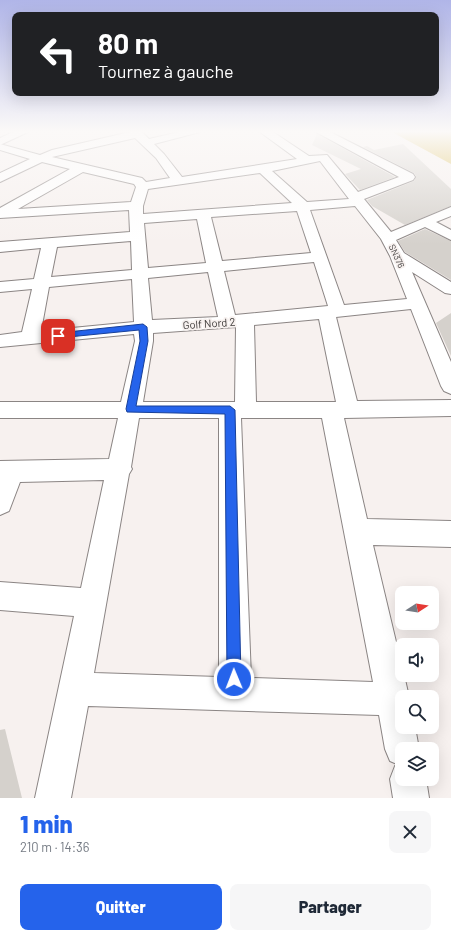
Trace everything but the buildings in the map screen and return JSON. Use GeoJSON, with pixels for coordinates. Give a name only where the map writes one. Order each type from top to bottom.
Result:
{"type":"FeatureCollection","features":[{"type":"Feature","properties":{"kind":"street"},"geometry":{"type":"LineString","coordinates":[[0,178],[17,169]]}},
{"type":"Feature","properties":{"kind":"street"},"geometry":{"type":"LineString","coordinates":[[78,169],[0,214],[137,212],[203,214],[356,200],[409,177],[394,169]]}},
{"type":"Feature","properties":{"kind":"street"},"geometry":{"type":"LineString","coordinates":[[91,169],[136,181],[142,186],[261,169]]}},
{"type":"Feature","properties":{"kind":"street"},"geometry":{"type":"LineString","coordinates":[[170,169],[179,182]]}},
{"type":"Feature","properties":{"kind":"street"},"geometry":{"type":"LineString","coordinates":[[263,169],[302,205],[319,257],[332,311],[339,410],[358,532],[401,742]]}},
{"type":"Feature","properties":{"kind":"street","name":"SN376"},"geometry":{"type":"LineString","coordinates":[[333,169],[388,238],[398,256],[451,386]]}},
{"type":"Feature","properties":{"kind":"street"},"geometry":{"type":"LineString","coordinates":[[53,798],[120,469],[130,409],[144,341],[137,212],[142,186]]}},
{"type":"Feature","properties":{"kind":"street"},"geometry":{"type":"LineString","coordinates":[[388,238],[451,211]]}},
{"type":"Feature","properties":{"kind":"street"},"geometry":{"type":"LineString","coordinates":[[203,214],[215,267],[237,321],[238,410],[235,695]]}},
{"type":"Feature","properties":{"kind":"street"},"geometry":{"type":"LineString","coordinates":[[425,222],[451,236]]}},
{"type":"Feature","properties":{"kind":"street"},"geometry":{"type":"LineString","coordinates":[[0,247],[138,236]]}},
{"type":"Feature","properties":{"kind":"street"},"geometry":{"type":"LineString","coordinates":[[30,338],[50,243]]}},
{"type":"Feature","properties":{"kind":"street"},"geometry":{"type":"LineString","coordinates":[[398,256],[451,289]]}},
{"type":"Feature","properties":{"kind":"street"},"geometry":{"type":"LineString","coordinates":[[0,287],[319,257]]}},
{"type":"Feature","properties":{"kind":"street","name":"Golf Nord 2"},"geometry":{"type":"LineString","coordinates":[[0,341],[143,327],[237,321],[417,303]]}},
{"type":"Feature","properties":{"kind":"street"},"geometry":{"type":"LineString","coordinates":[[0,410],[339,410],[451,408]]}},
{"type":"Feature","properties":{"kind":"street"},"geometry":{"type":"LineString","coordinates":[[0,502],[6,472],[120,469]]}},
{"type":"Feature","properties":{"kind":"street"},"geometry":{"type":"LineString","coordinates":[[358,532],[451,534]]}},
{"type":"Feature","properties":{"kind":"street"},"geometry":{"type":"LineString","coordinates":[[0,596],[93,603]]}},
{"type":"Feature","properties":{"kind":"street"},"geometry":{"type":"LineString","coordinates":[[75,689],[235,695],[393,698]]}},
{"type":"Feature","properties":{"kind":"street"},"geometry":{"type":"LineString","coordinates":[[409,786],[411,798]]}},
{"type":"Feature","properties":{"kind":"route"},"geometry":{"type":"LineString","coordinates":[[58,336],[143,327],[144,341],[130,409],[230,410],[234,679]]}}]}
